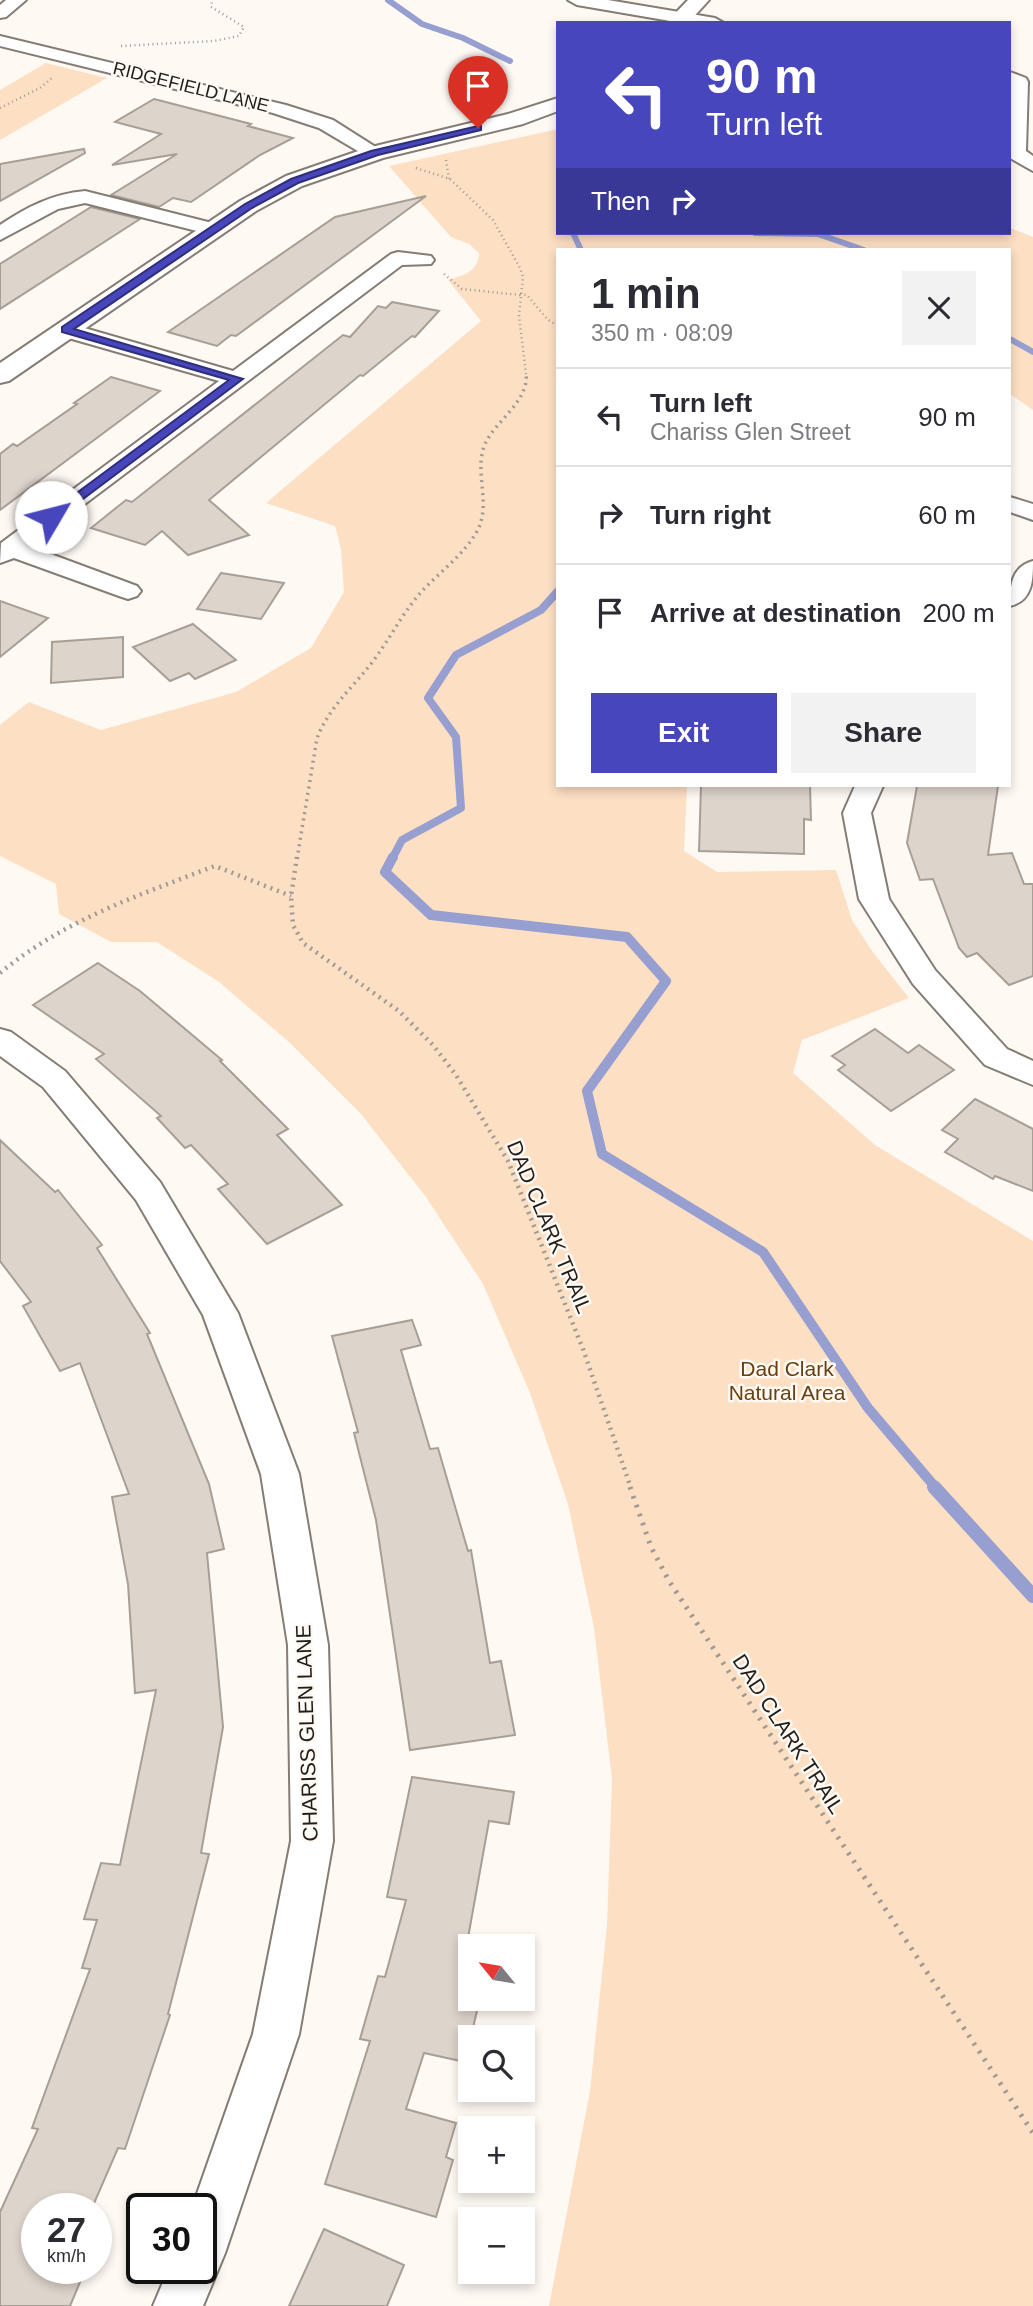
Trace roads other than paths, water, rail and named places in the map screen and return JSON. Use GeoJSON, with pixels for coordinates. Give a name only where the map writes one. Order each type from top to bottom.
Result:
{"type":"FeatureCollection","features":[{"type":"Feature","properties":{"kind":"street"},"geometry":{"type":"LineString","coordinates":[[0,13],[18,0]]}},
{"type":"Feature","properties":{"kind":"street"},"geometry":{"type":"LineString","coordinates":[[577,0],[678,20],[699,0]]}},
{"type":"Feature","properties":{"kind":"street","name":"RIDGEFIELD LANE"},"geometry":{"type":"LineString","coordinates":[[0,41],[279,109],[326,124],[374,153]]}},
{"type":"Feature","properties":{"kind":"street"},"geometry":{"type":"LineString","coordinates":[[1011,78],[1019,82],[1016,153],[1033,165]]}},
{"type":"Feature","properties":{"kind":"street"},"geometry":{"type":"LineString","coordinates":[[0,375],[213,229],[294,181],[374,153],[515,120],[556,105]]}},
{"type":"Feature","properties":{"kind":"street"},"geometry":{"type":"LineString","coordinates":[[0,234],[49,203],[65,197],[85,197],[213,229]]}},
{"type":"Feature","properties":{"kind":"street"},"geometry":{"type":"LineString","coordinates":[[5,552],[398,258],[424,260]]}},
{"type":"Feature","properties":{"kind":"street"},"geometry":{"type":"LineString","coordinates":[[66,330],[237,379]]}},
{"type":"Feature","properties":{"kind":"street"},"geometry":{"type":"LineString","coordinates":[[1011,504],[1033,513]]}},
{"type":"Feature","properties":{"kind":"street"},"geometry":{"type":"LineString","coordinates":[[5,552],[128,592]]}},
{"type":"Feature","properties":{"kind":"street"},"geometry":{"type":"LineString","coordinates":[[1011,597],[1033,569]]}},
{"type":"Feature","properties":{"kind":"street"},"geometry":{"type":"LineString","coordinates":[[869,787],[857,813],[874,900],[924,977],[996,1057],[1033,1074]]}},
{"type":"Feature","properties":{"kind":"street","name":"CHARISS GLEN LANE"},"geometry":{"type":"LineString","coordinates":[[0,1040],[54,1079],[148,1191],[220,1313],[279,1474],[309,1645],[312,1841],[276,2034],[217,2206]]}},
{"type":"Feature","properties":{"kind":"street"},"geometry":{"type":"LineString","coordinates":[[178,2306],[187,2284]]}},
{"type":"Feature","properties":{"kind":"waterway"},"geometry":{"type":"LineString","coordinates":[[388,0],[422,24],[463,38],[510,61]]}},
{"type":"Feature","properties":{"kind":"waterway"},"geometry":{"type":"LineString","coordinates":[[574,235],[580,248]]}},
{"type":"Feature","properties":{"kind":"waterway"},"geometry":{"type":"LineString","coordinates":[[821,235],[858,248]]}},
{"type":"Feature","properties":{"kind":"waterway"},"geometry":{"type":"LineString","coordinates":[[1011,340],[1033,352]]}},
{"type":"Feature","properties":{"kind":"waterway"},"geometry":{"type":"LineString","coordinates":[[392,859],[402,840],[461,808],[456,737],[428,698],[456,655],[541,610],[556,593]]}},
{"type":"Feature","properties":{"kind":"waterway"},"geometry":{"type":"LineString","coordinates":[[393,857],[385,872],[431,915],[627,937],[666,981],[587,1091],[602,1154],[763,1252],[868,1408],[936,1488]]}},
{"type":"Feature","properties":{"kind":"waterway"},"geometry":{"type":"LineString","coordinates":[[934,1487],[1033,1596]]}},
{"type":"Feature","properties":{"kind":"park label","name":"Dad Clark Natural Area"},"geometry":{"type":"Point","coordinates":[787,1381]}}]}
